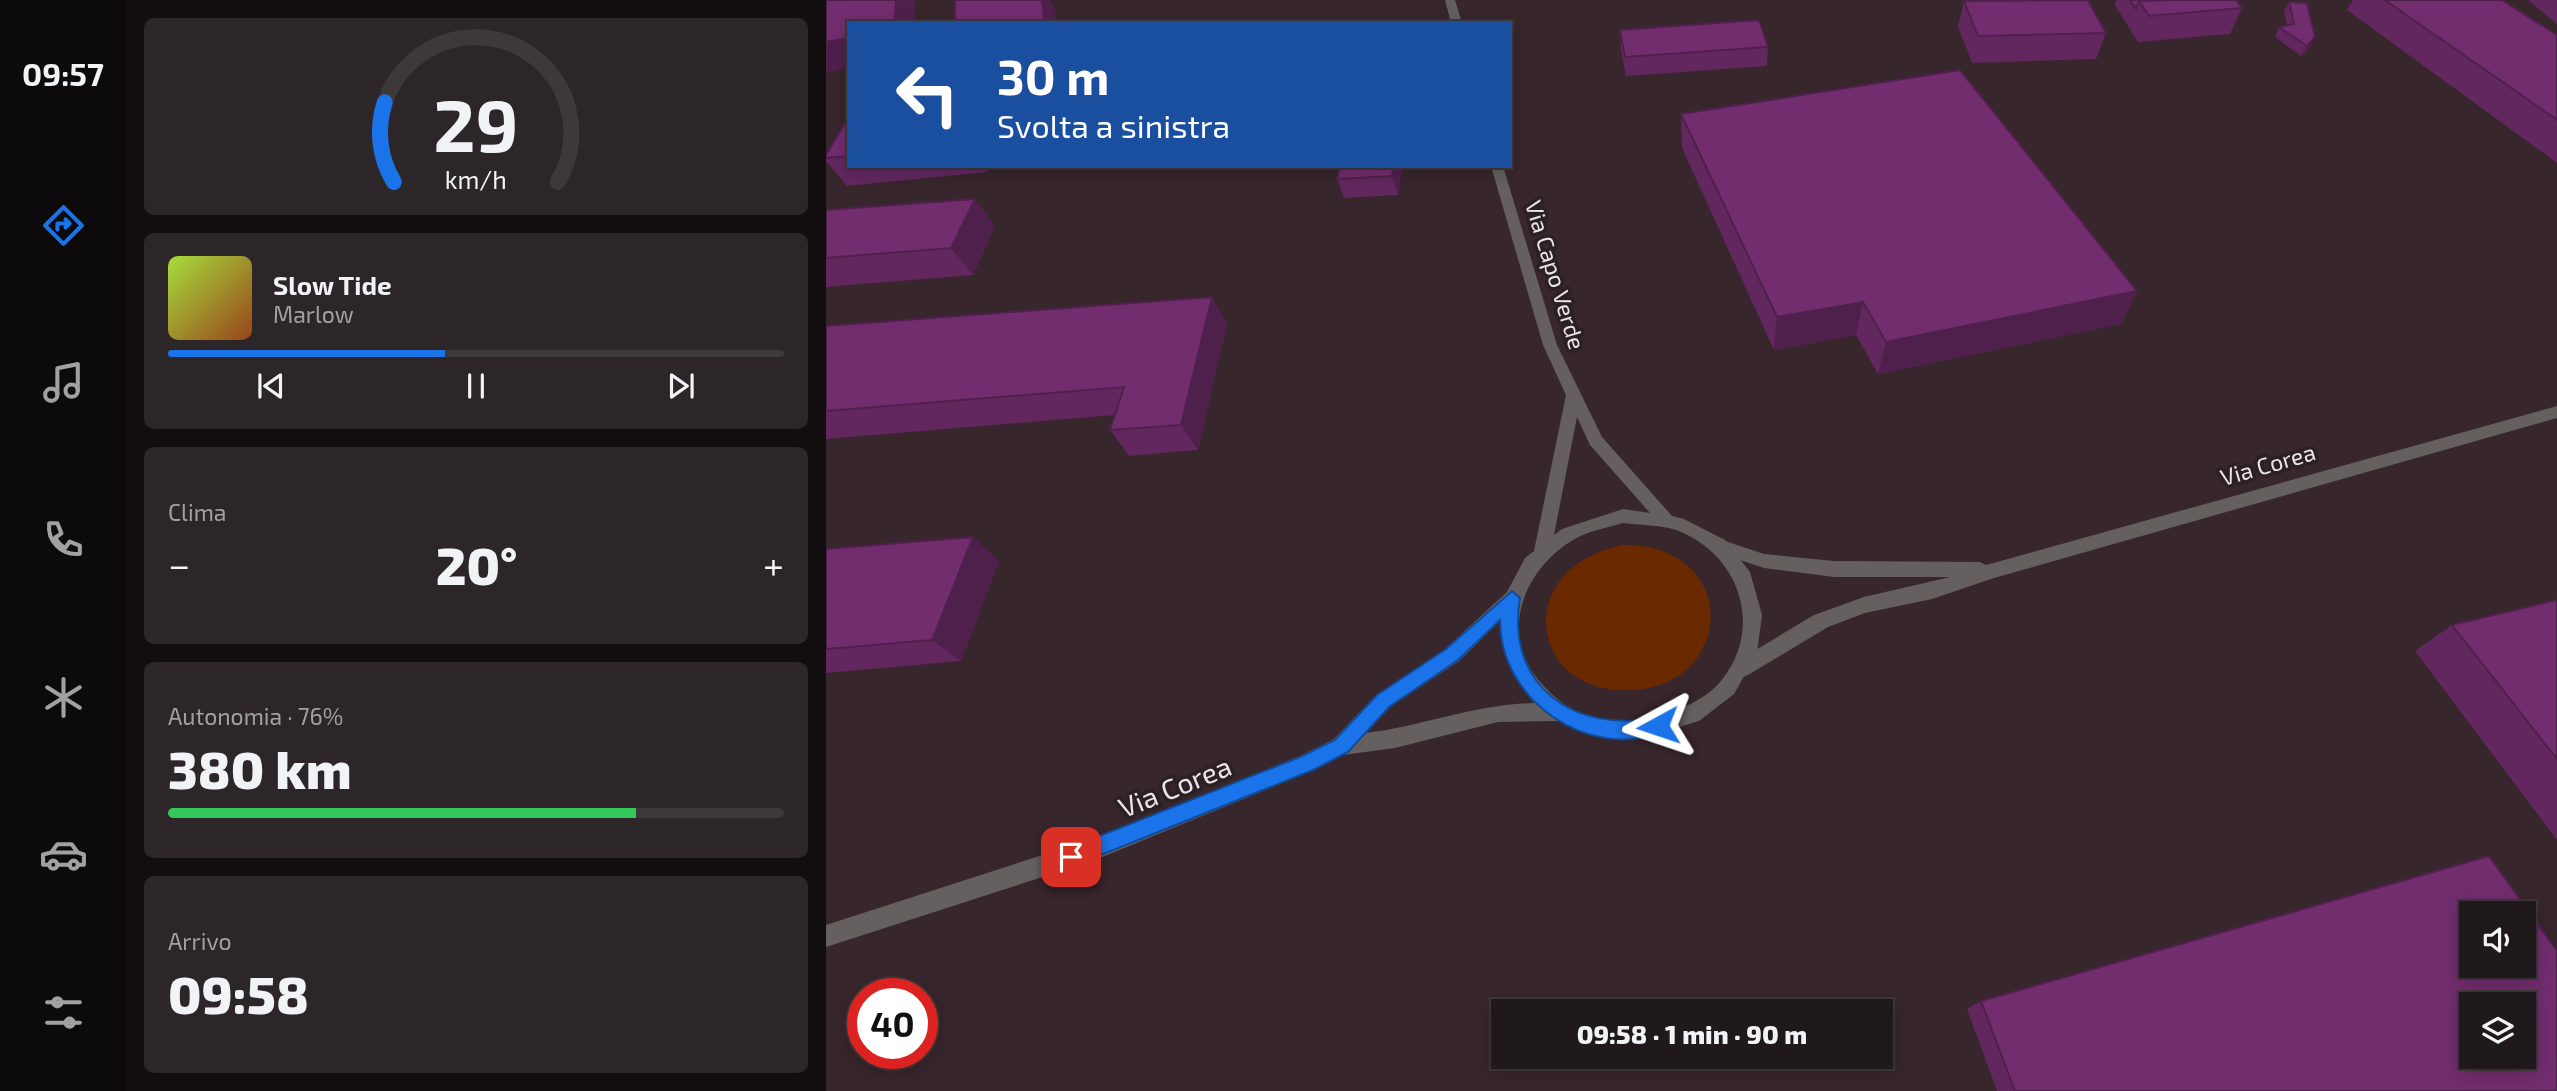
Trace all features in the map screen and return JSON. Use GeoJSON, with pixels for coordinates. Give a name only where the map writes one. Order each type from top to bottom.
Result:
{"type":"FeatureCollection","features":[{"type":"Feature","properties":{"kind":"street"},"geometry":{"type":"LineString","coordinates":[[1450,0],[1456,21]]}},
{"type":"Feature","properties":{"kind":"street","name":"Via Capo Verde"},"geometry":{"type":"LineString","coordinates":[[1498,168],[1550,345],[1574,396],[1597,441],[1665,518]]}},
{"type":"Feature","properties":{"kind":"street"},"geometry":{"type":"LineString","coordinates":[[1542,550],[1552,508],[1559,454],[1574,396]]}},
{"type":"Feature","properties":{"kind":"street","name":"Via Corea"},"geometry":{"type":"LineString","coordinates":[[1994,570],[2557,412]]}},
{"type":"Feature","properties":{"kind":"street"},"geometry":{"type":"LineString","coordinates":[[1741,670],[1753,639],[1754,608],[1743,573],[1722,547],[1698,530],[1665,518],[1623,516],[1576,528],[1542,550],[1528,566],[1512,598],[1508,622],[1510,647],[1516,666],[1527,684],[1559,712],[1582,723],[1608,729],[1642,729],[1674,722],[1716,699],[1741,670],[1821,621],[1864,605],[1932,591],[1994,570]]}},
{"type":"Feature","properties":{"kind":"street"},"geometry":{"type":"LineString","coordinates":[[1722,547],[1764,561],[1834,569],[1994,570]]}},
{"type":"Feature","properties":{"kind":"street"},"geometry":{"type":"LineString","coordinates":[[1341,746],[1383,701],[1452,655],[1512,598]]}},
{"type":"Feature","properties":{"kind":"street"},"geometry":{"type":"LineString","coordinates":[[1341,746],[1395,739],[1498,713],[1559,712]]}},
{"type":"Feature","properties":{"kind":"street","name":"Via Corea"},"geometry":{"type":"LineString","coordinates":[[826,936],[1095,849],[1341,746]]}},
{"type":"Feature","properties":{"kind":"shaded area"},"geometry":{"type":"Polygon","coordinates":[[[826,0],[2557,0],[2557,1091],[826,1091],[826,0]]]}},
{"type":"Feature","properties":{"kind":"shaded area"},"geometry":{"type":"Polygon","coordinates":[[[1623,545],[1661,551],[1688,566],[1705,589],[1711,614],[1706,641],[1692,664],[1668,682],[1634,690],[1599,687],[1572,674],[1554,654],[1546,629],[1549,603],[1562,578],[1586,558],[1623,545]]]}},
{"type":"Feature","properties":{"kind":"building"},"geometry":{"type":"Polygon","coordinates":[[[826,0],[896,0],[895,21],[847,21],[847,38],[826,42],[826,0]]]}},
{"type":"Feature","properties":{"kind":"building"},"geometry":{"type":"Polygon","coordinates":[[[955,0],[1042,0],[1045,21],[955,21],[955,0]]]}},
{"type":"Feature","properties":{"kind":"building"},"geometry":{"type":"Polygon","coordinates":[[[2088,0],[2106,33],[1978,36],[1964,1],[2088,0]]]}},
{"type":"Feature","properties":{"kind":"building"},"geometry":{"type":"Polygon","coordinates":[[[2130,0],[2170,0],[2139,1],[2136,9],[2130,0]]]}},
{"type":"Feature","properties":{"kind":"building"},"geometry":{"type":"Polygon","coordinates":[[[2236,0],[2242,8],[2149,16],[2139,1],[2236,0]]]}},
{"type":"Feature","properties":{"kind":"building"},"geometry":{"type":"Polygon","coordinates":[[[2385,0],[2502,0],[2557,35],[2557,120],[2385,0]]]}},
{"type":"Feature","properties":{"kind":"building"},"geometry":{"type":"Polygon","coordinates":[[[2289,2],[2307,3],[2315,37],[2307,46],[2279,27],[2294,24],[2289,2]]]}},
{"type":"Feature","properties":{"kind":"building"},"geometry":{"type":"Polygon","coordinates":[[[1759,20],[1768,47],[1625,57],[1620,30],[1759,20]]]}},
{"type":"Feature","properties":{"kind":"building"},"geometry":{"type":"Polygon","coordinates":[[[1960,70],[2137,291],[1886,342],[1863,302],[1777,317],[1681,114],[1960,70]]]}},
{"type":"Feature","properties":{"kind":"building"},"geometry":{"type":"Polygon","coordinates":[[[847,119],[847,156],[826,158],[847,119]]]}},
{"type":"Feature","properties":{"kind":"building"},"geometry":{"type":"Polygon","coordinates":[[[1340,168],[1394,168],[1392,176],[1337,179],[1340,168]]]}},
{"type":"Feature","properties":{"kind":"building"},"geometry":{"type":"Polygon","coordinates":[[[975,199],[951,248],[826,258],[826,210],[975,199]]]}},
{"type":"Feature","properties":{"kind":"building"},"geometry":{"type":"Polygon","coordinates":[[[1212,297],[1181,425],[1110,430],[1124,387],[826,411],[826,326],[1212,297]]]}},
{"type":"Feature","properties":{"kind":"building"},"geometry":{"type":"Polygon","coordinates":[[[973,537],[932,640],[826,649],[826,549],[973,537]]]}},
{"type":"Feature","properties":{"kind":"building"},"geometry":{"type":"Polygon","coordinates":[[[2557,600],[2557,759],[2452,625],[2557,600]]]}},
{"type":"Feature","properties":{"kind":"building"},"geometry":{"type":"Polygon","coordinates":[[[2489,856],[2521,901],[2459,901],[2459,978],[2536,978],[2536,922],[2557,951],[2557,1091],[2015,1091],[1981,1001],[2489,856]]]}},
{"type":"Feature","properties":{"kind":"route"},"geometry":{"type":"LineString","coordinates":[[1071,857],[1307,764],[1341,746],[1383,701],[1452,655],[1512,598],[1508,622],[1510,647],[1516,666],[1527,684],[1559,712],[1582,723],[1608,729],[1658,726]]}}]}
